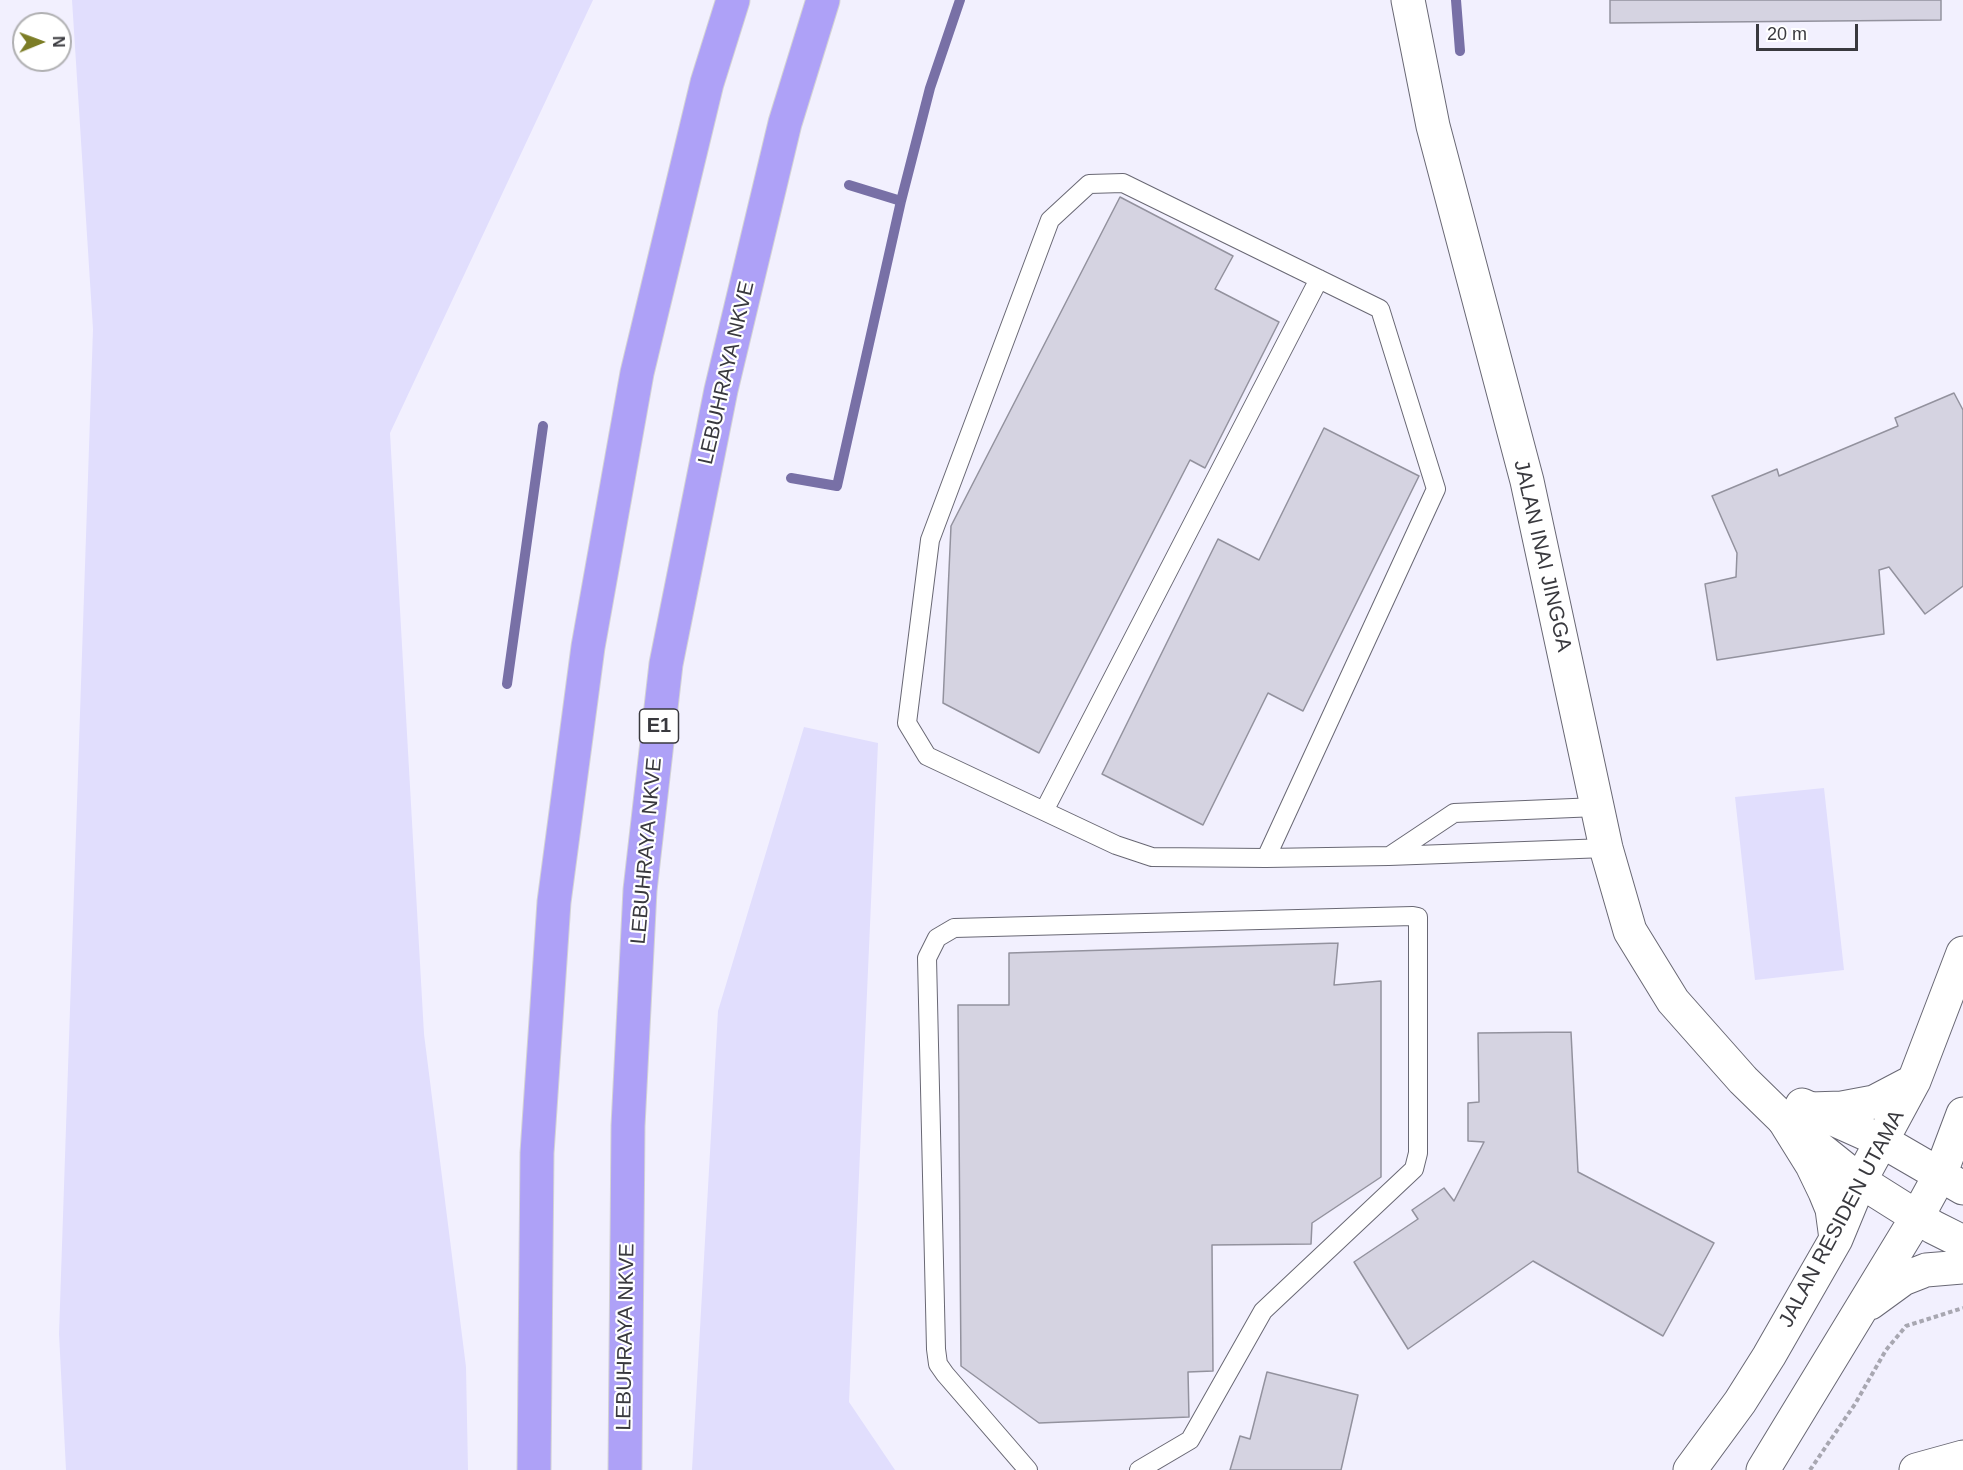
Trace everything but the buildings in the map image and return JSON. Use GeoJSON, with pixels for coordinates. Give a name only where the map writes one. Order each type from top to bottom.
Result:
{"type":"FeatureCollection","features":[{"type":"Feature","properties":{"kind":"highway"},"geometry":{"type":"LineString","coordinates":[[534,1470],[537,1153],[554,902],[588,647],[637,373],[707,83],[733,0]]}},
{"type":"Feature","properties":{"kind":"highway","name":"LEBUHRAYA NKVE"},"geometry":{"type":"LineString","coordinates":[[625,1470],[628,1126],[640,890],[666,664],[721,390],[785,123],[823,0]]}},
{"type":"Feature","properties":{"kind":"street","name":"JALAN INAI JINGGA"},"geometry":{"type":"LineString","coordinates":[[1408,0],[1433,126],[1527,481],[1606,848],[1630,931],[1673,1002],[1743,1080],[1797,1114],[1860,1181],[1917,1217],[1963,1242]]}},
{"type":"Feature","properties":{"kind":"street","name":"JALAN RESIDEN UTAMA"},"geometry":{"type":"LineString","coordinates":[[1690,1470],[1758,1375],[1836,1239],[1860,1181],[1914,1081],[1963,953]]}},
{"type":"Feature","properties":{"kind":"street"},"geometry":{"type":"LineString","coordinates":[[1836,1239],[1832,1209],[1812,1165],[1797,1114],[1874,1102],[1914,1081]]}},
{"type":"Feature","properties":{"kind":"street","name":"JALAN INAI JINGGA"},"geometry":{"type":"LineString","coordinates":[[1797,1114],[1882,1141],[1951,1182]]}},
{"type":"Feature","properties":{"kind":"street"},"geometry":{"type":"LineString","coordinates":[[1763,1470],[1917,1217],[1951,1182],[1963,1114]]}},
{"type":"Feature","properties":{"kind":"street"},"geometry":{"type":"LineString","coordinates":[[1859,1311],[1903,1279],[1926,1270],[1963,1267]]}},
{"type":"Feature","properties":{"kind":"street"},"geometry":{"type":"LineString","coordinates":[[1916,1470],[1963,1457]]}},
{"type":"Feature","properties":{"kind":"lane"},"geometry":{"type":"LineString","coordinates":[[1266,858],[1436,489],[1380,309],[1123,183],[1089,184],[1050,220],[930,540],[907,723],[927,756],[1116,845],[1152,857],[1266,858],[1389,856],[1606,848]]}},
{"type":"Feature","properties":{"kind":"lane"},"geometry":{"type":"LineString","coordinates":[[1044,811],[1319,279]]}},
{"type":"Feature","properties":{"kind":"lane"},"geometry":{"type":"LineString","coordinates":[[1389,856],[1454,813],[1597,807]]}},
{"type":"Feature","properties":{"kind":"lane"},"geometry":{"type":"LineString","coordinates":[[1028,1470],[938,1364],[927,958],[937,938],[954,928],[1413,916],[1418,918],[1418,1153],[1414,1169],[1263,1311],[1190,1440],[1139,1470]]}},
{"type":"Feature","properties":{"kind":"path"},"geometry":{"type":"LineString","coordinates":[[1810,1470],[1855,1404],[1886,1350],[1906,1326],[1963,1308]]}},
{"type":"Feature","properties":{"kind":"shaded area"},"geometry":{"type":"Polygon","coordinates":[[[72,0],[593,0],[390,433],[424,1034],[466,1367],[468,1470],[66,1470],[59,1334],[93,329],[72,0]]]}},
{"type":"Feature","properties":{"kind":"shaded area"},"geometry":{"type":"Polygon","coordinates":[[[804,727],[878,743],[849,1402],[895,1470],[692,1470],[718,1011],[804,727]]]}},
{"type":"Feature","properties":{"kind":"shaded area"},"geometry":{"type":"Polygon","coordinates":[[[1824,788],[1844,970],[1755,980],[1735,797],[1824,788]]]}},
{"type":"Feature","properties":{"kind":"waterway"},"geometry":{"type":"LineString","coordinates":[[791,478],[837,486],[901,201],[930,88],[960,0]]}},
{"type":"Feature","properties":{"kind":"waterway"},"geometry":{"type":"LineString","coordinates":[[1456,0],[1460,51]]}},
{"type":"Feature","properties":{"kind":"waterway"},"geometry":{"type":"LineString","coordinates":[[849,185],[901,201]]}},
{"type":"Feature","properties":{"kind":"waterway"},"geometry":{"type":"LineString","coordinates":[[507,684],[543,426]]}}]}
